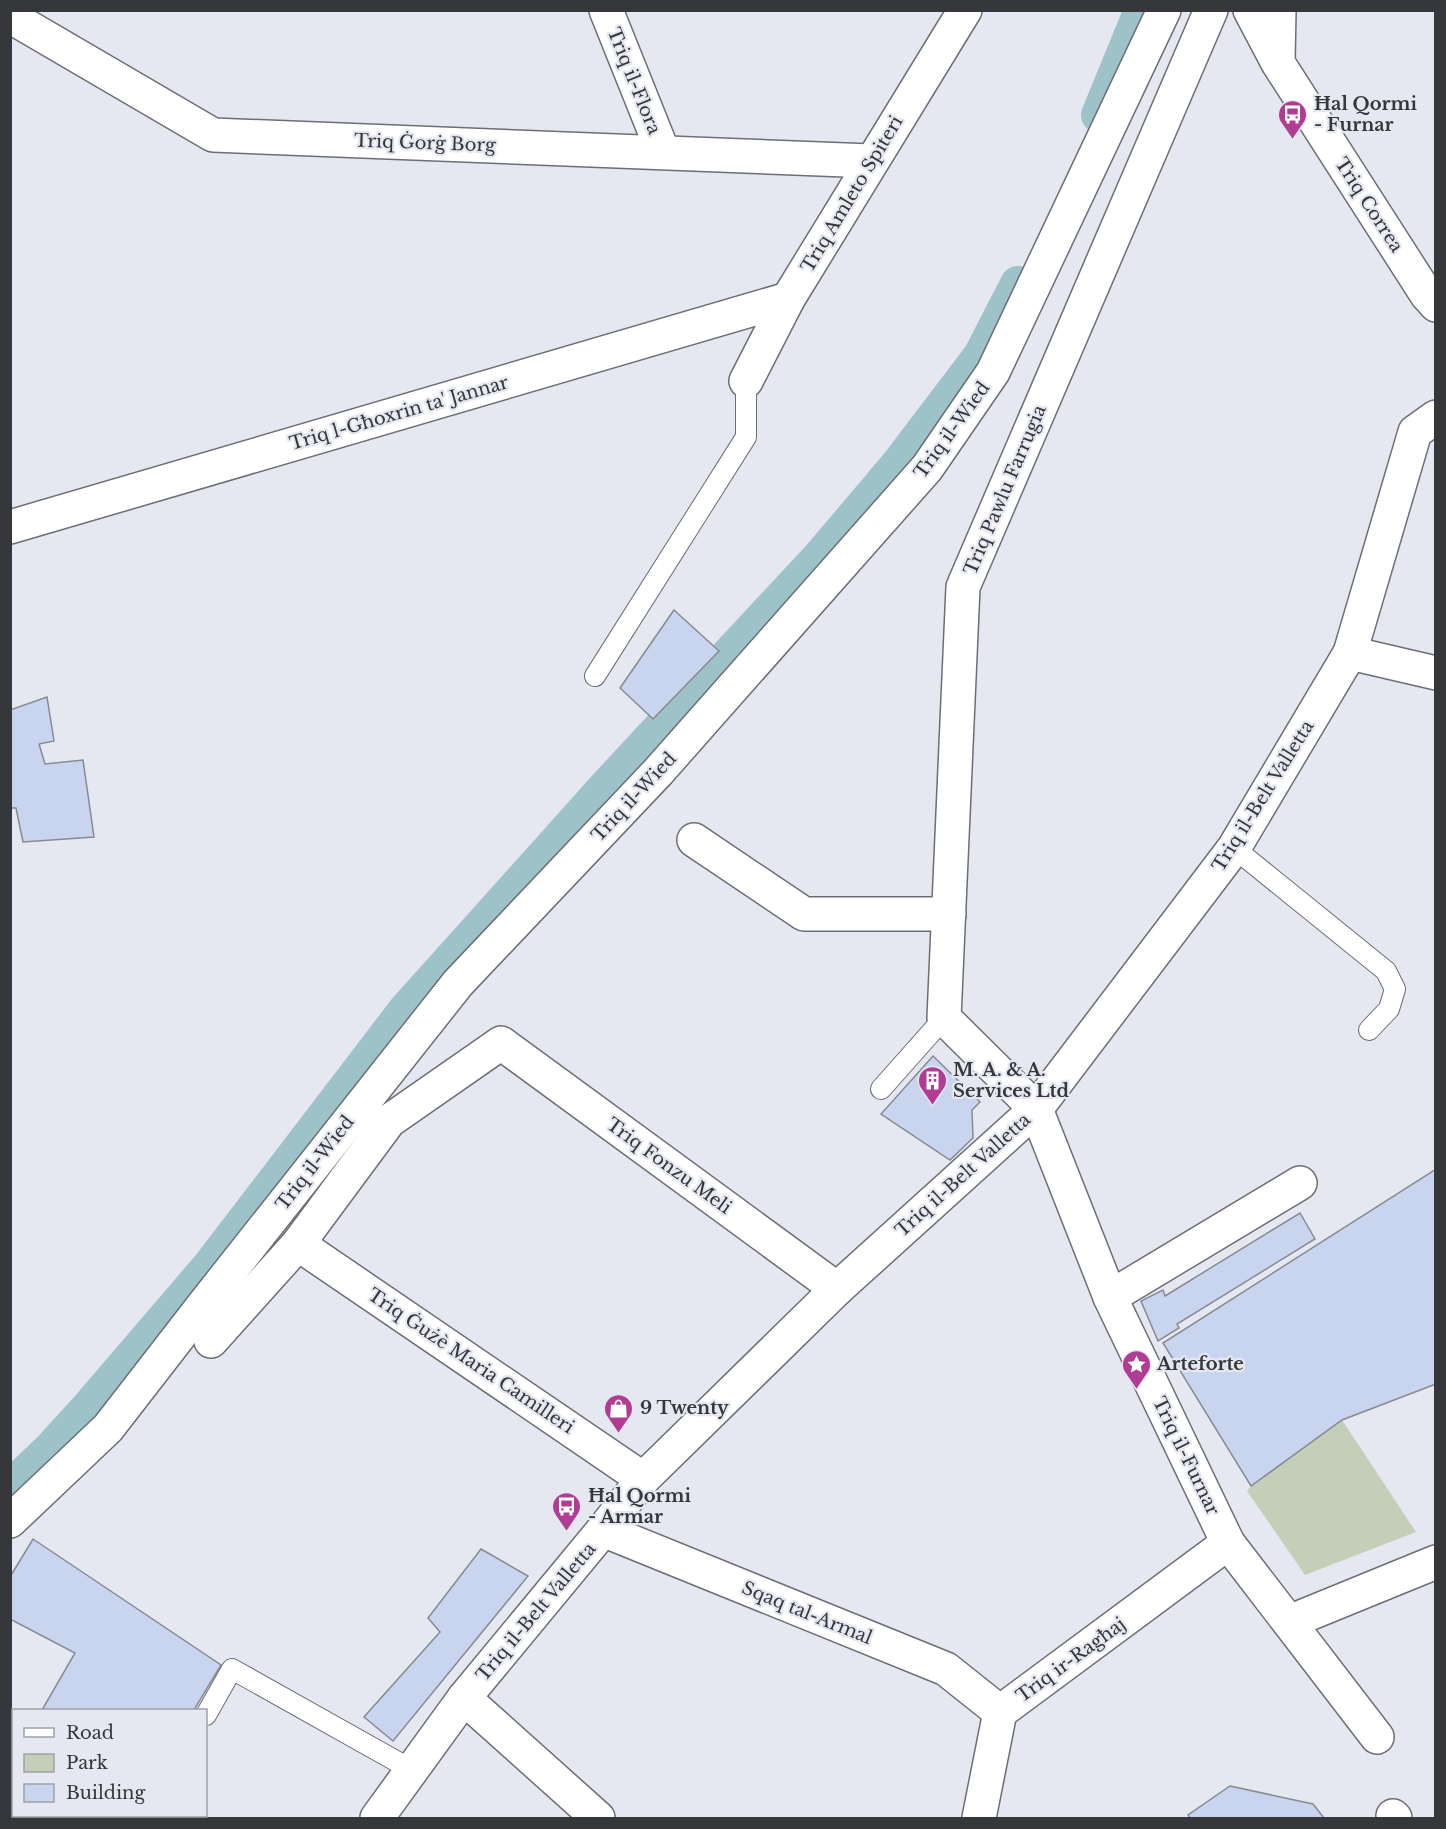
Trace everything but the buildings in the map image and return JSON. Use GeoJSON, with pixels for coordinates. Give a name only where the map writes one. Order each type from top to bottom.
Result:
{"type":"FeatureCollection","features":[{"type":"Feature","properties":{"kind":"street"},"geometry":{"type":"LineString","coordinates":[[11,17],[15,10]]}},
{"type":"Feature","properties":{"kind":"street","name":"Triq il-Flora"},"geometry":{"type":"LineString","coordinates":[[606,10],[663,152]]}},
{"type":"Feature","properties":{"kind":"street","name":"Triq Amleto Spiteri"},"geometry":{"type":"LineString","coordinates":[[746,381],[788,298],[965,10]]}},
{"type":"Feature","properties":{"kind":"street","name":"Triq il-Wied"},"geometry":{"type":"LineString","coordinates":[[10,1521],[108,1428],[458,984],[658,772],[927,468],[993,372],[1164,10]]}},
{"type":"Feature","properties":{"kind":"street","name":"Triq Pawlu Farrugia"},"geometry":{"type":"LineString","coordinates":[[944,1018],[963,587],[1211,10]]}},
{"type":"Feature","properties":{"kind":"street","name":"Triq Correa"},"geometry":{"type":"LineString","coordinates":[[1250,10],[1278,63],[1427,295],[1436,305]]}},
{"type":"Feature","properties":{"kind":"street"},"geometry":{"type":"LineString","coordinates":[[1278,63],[1279,10]]}},
{"type":"Feature","properties":{"kind":"street","name":"Triq Ġorġ Borg"},"geometry":{"type":"LineString","coordinates":[[11,17],[213,135],[872,161]]}},
{"type":"Feature","properties":{"kind":"street","name":"Triq l-Għoxrin ta' Jannar"},"geometry":{"type":"LineString","coordinates":[[10,527],[788,298]]}},
{"type":"Feature","properties":{"kind":"street","name":"Triq il-Belt Valletta"},"geometry":{"type":"LineString","coordinates":[[377,1818],[464,1698],[643,1479],[837,1289],[1036,1109],[1234,848],[1350,653],[1415,432],[1436,417]]}},
{"type":"Feature","properties":{"kind":"street"},"geometry":{"type":"LineString","coordinates":[[1350,653],[1436,673]]}},
{"type":"Feature","properties":{"kind":"street"},"geometry":{"type":"LineString","coordinates":[[694,840],[804,914],[949,914]]}},
{"type":"Feature","properties":{"kind":"street"},"geometry":{"type":"LineString","coordinates":[[944,1018],[1036,1109]]}},
{"type":"Feature","properties":{"kind":"street","name":"Triq Fonzu Meli"},"geometry":{"type":"LineString","coordinates":[[298,1244],[389,1121],[501,1043],[837,1289]]}},
{"type":"Feature","properties":{"kind":"street","name":"Triq il-Furnar"},"geometry":{"type":"LineString","coordinates":[[1036,1109],[1110,1297],[1228,1544],[1377,1737]]}},
{"type":"Feature","properties":{"kind":"street"},"geometry":{"type":"LineString","coordinates":[[1110,1297],[1300,1183]]}},
{"type":"Feature","properties":{"kind":"street"},"geometry":{"type":"LineString","coordinates":[[211,1341],[298,1244]]}},
{"type":"Feature","properties":{"kind":"street","name":"Triq Ġużè Maria Camilleri"},"geometry":{"type":"LineString","coordinates":[[298,1244],[643,1479]]}},
{"type":"Feature","properties":{"kind":"street","name":"Sqaq tal-Armal"},"geometry":{"type":"LineString","coordinates":[[603,1530],[945,1669],[1000,1712]]}},
{"type":"Feature","properties":{"kind":"street","name":"Triq ir-Ragħaj"},"geometry":{"type":"LineString","coordinates":[[979,1818],[1000,1712],[1228,1544]]}},
{"type":"Feature","properties":{"kind":"street"},"geometry":{"type":"LineString","coordinates":[[1288,1622],[1436,1562]]}},
{"type":"Feature","properties":{"kind":"street"},"geometry":{"type":"LineString","coordinates":[[464,1698],[598,1818]]}},
{"type":"Feature","properties":{"kind":"lane"},"geometry":{"type":"LineString","coordinates":[[595,676],[746,437],[746,381]]}},
{"type":"Feature","properties":{"kind":"lane"},"geometry":{"type":"LineString","coordinates":[[1234,848],[1386,971],[1395,989],[1389,1009],[1369,1030]]}},
{"type":"Feature","properties":{"kind":"lane"},"geometry":{"type":"LineString","coordinates":[[881,1089],[944,1018]]}},
{"type":"Feature","properties":{"kind":"lane"},"geometry":{"type":"LineString","coordinates":[[207,1713],[232,1669],[412,1770]]}},
{"type":"Feature","properties":{"kind":"green space"},"geometry":{"type":"Polygon","coordinates":[[[1342,1420],[1416,1532],[1305,1575],[1247,1491],[1342,1420]]]}},
{"type":"Feature","properties":{"kind":"waterway"},"geometry":{"type":"LineString","coordinates":[[1099,115],[1142,10]]}},
{"type":"Feature","properties":{"kind":"waterway"},"geometry":{"type":"LineString","coordinates":[[10,1488],[50,1450],[91,1405],[211,1265],[406,1010],[607,786],[821,556],[899,464],[981,356],[1018,284]]}},
{"type":"Feature","properties":{"kind":"place","name":"Ħal Qormi - Furnar"},"geometry":{"type":"Point","coordinates":[1293,140]}},
{"type":"Feature","properties":{"kind":"place","name":"M. A. & A. Services Ltd"},"geometry":{"type":"Point","coordinates":[932,1106]}},
{"type":"Feature","properties":{"kind":"place","name":"Arteforte"},"geometry":{"type":"Point","coordinates":[1136,1390]}},
{"type":"Feature","properties":{"kind":"place","name":"9 Twenty"},"geometry":{"type":"Point","coordinates":[619,1434]}},
{"type":"Feature","properties":{"kind":"place","name":"Ħal Qormi - Armar"},"geometry":{"type":"Point","coordinates":[567,1532]}}]}
